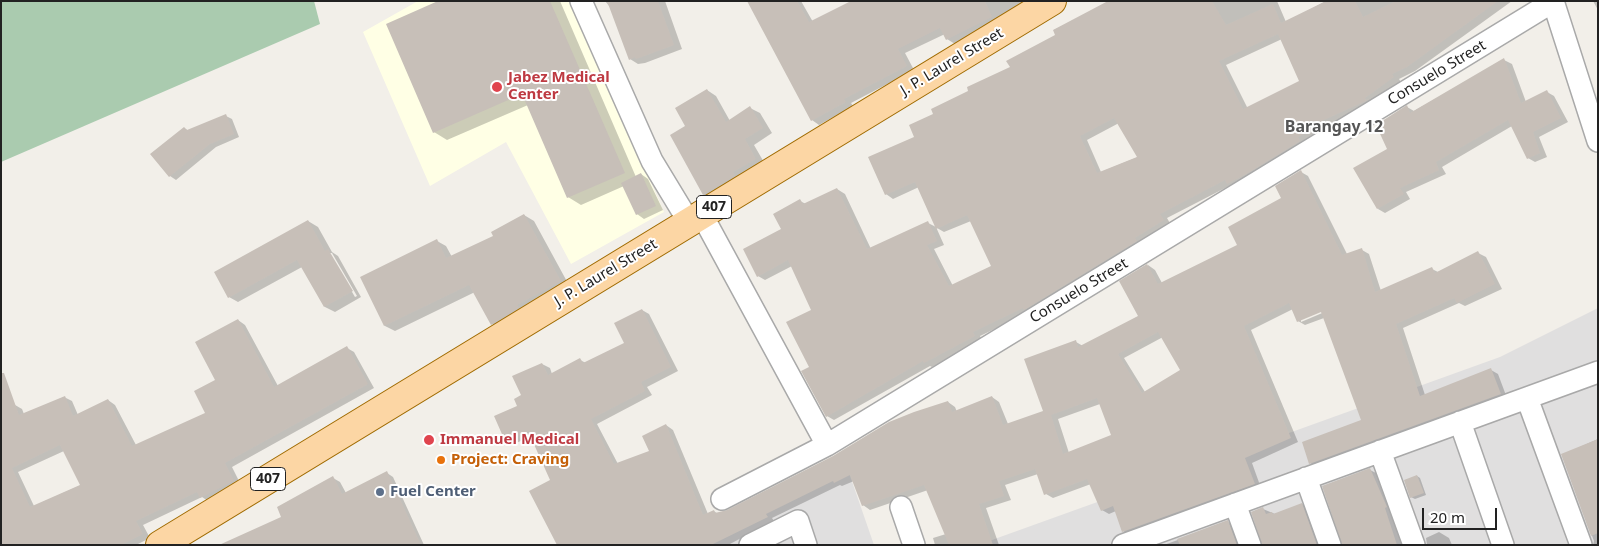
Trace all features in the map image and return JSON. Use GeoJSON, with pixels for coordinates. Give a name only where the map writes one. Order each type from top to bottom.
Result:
{"type":"FeatureCollection","features":[{"type":"Feature","properties":{"kind":"main road","name":"J. P. Laurel Street"},"geometry":{"type":"LineString","coordinates":[[160,545],[1052,1]]}},
{"type":"Feature","properties":{"kind":"street"},"geometry":{"type":"LineString","coordinates":[[581,1],[652,161],[695,219],[827,445]]}},
{"type":"Feature","properties":{"kind":"street"},"geometry":{"type":"LineString","coordinates":[[1553,2],[1598,142]]}},
{"type":"Feature","properties":{"kind":"street","name":"Consuelo Street"},"geometry":{"type":"LineString","coordinates":[[722,499],[827,445],[1553,2]]}},
{"type":"Feature","properties":{"kind":"street"},"geometry":{"type":"LineString","coordinates":[[1123,545],[1166,537],[1235,504],[1598,372]]}},
{"type":"Feature","properties":{"kind":"street"},"geometry":{"type":"LineString","coordinates":[[1527,398],[1580,545]]}},
{"type":"Feature","properties":{"kind":"street"},"geometry":{"type":"LineString","coordinates":[[1460,422],[1503,545]]}},
{"type":"Feature","properties":{"kind":"street"},"geometry":{"type":"LineString","coordinates":[[1380,451],[1414,545]]}},
{"type":"Feature","properties":{"kind":"street"},"geometry":{"type":"LineString","coordinates":[[1306,478],[1330,545]]}},
{"type":"Feature","properties":{"kind":"street"},"geometry":{"type":"LineString","coordinates":[[1235,504],[1250,545]]}},
{"type":"Feature","properties":{"kind":"street"},"geometry":{"type":"LineString","coordinates":[[901,507],[914,545]]}},
{"type":"Feature","properties":{"kind":"street"},"geometry":{"type":"LineString","coordinates":[[750,545],[798,521],[806,545]]}},
{"type":"Feature","properties":{"kind":"shaded area"},"geometry":{"type":"Polygon","coordinates":[[[1,1],[314,1],[320,24],[1,162],[1,1]]]}},
{"type":"Feature","properties":{"kind":"shaded area","name":"Jabez Medical Center"},"geometry":{"type":"Polygon","coordinates":[[[418,1],[570,1],[664,212],[571,264],[506,142],[430,186],[363,32],[418,1]]]}},
{"type":"Feature","properties":{"kind":"shaded area"},"geometry":{"type":"Polygon","coordinates":[[[1598,308],[1598,545],[978,545],[1500,357],[1598,308]]]}},
{"type":"Feature","properties":{"kind":"shaded area"},"geometry":{"type":"Polygon","coordinates":[[[848,470],[874,545],[698,545],[848,470]]]}},
{"type":"Feature","properties":{"kind":"building"},"geometry":{"type":"Polygon","coordinates":[[[438,1],[550,1],[625,173],[567,198],[522,94],[433,133],[386,24],[438,1]]]}},
{"type":"Feature","properties":{"kind":"building"},"geometry":{"type":"Polygon","coordinates":[[[607,1],[658,1],[674,45],[629,60],[607,1]]]}},
{"type":"Feature","properties":{"kind":"building"},"geometry":{"type":"Polygon","coordinates":[[[747,1],[797,1],[809,22],[851,1],[985,1],[992,17],[946,40],[940,28],[898,49],[907,66],[844,99],[846,102],[811,121],[747,1]]]}},
{"type":"Feature","properties":{"kind":"building"},"geometry":{"type":"Polygon","coordinates":[[[1108,1],[1212,1],[1226,25],[1273,4],[1281,23],[1326,1],[1355,1],[1363,17],[1396,1],[1498,1],[1407,67],[1392,74],[1394,77],[1365,98],[1366,100],[1370,99],[1315,124],[1316,127],[1298,137],[1300,141],[1248,173],[1227,184],[1225,180],[1160,214],[1164,220],[1135,238],[1137,241],[1024,310],[1023,308],[973,332],[975,336],[924,363],[923,361],[826,417],[801,371],[809,367],[786,322],[811,310],[788,260],[757,277],[743,249],[781,229],[773,214],[800,199],[803,204],[837,188],[867,249],[928,221],[937,241],[927,245],[949,286],[991,266],[967,215],[936,229],[915,182],[885,195],[868,157],[914,137],[909,125],[933,114],[931,109],[968,91],[967,87],[1010,67],[1006,61],[1055,35],[1053,30],[1108,1]],[[1278,34],[1219,61],[1243,109],[1299,81],[1278,34]],[[1114,118],[1080,136],[1097,173],[1137,157],[1114,118]]]}},
{"type":"Feature","properties":{"kind":"building"},"geometry":{"type":"Polygon","coordinates":[[[1504,58],[1521,103],[1547,90],[1561,118],[1533,132],[1540,153],[1527,159],[1508,120],[1436,162],[1439,170],[1400,188],[1404,194],[1377,209],[1353,168],[1387,149],[1376,125],[1407,105],[1410,113],[1504,58]]]}},
{"type":"Feature","properties":{"kind":"building"},"geometry":{"type":"Polygon","coordinates":[[[707,89],[726,122],[750,106],[763,128],[745,139],[756,159],[733,172],[735,176],[703,195],[670,135],[685,126],[675,108],[707,89]]]}},
{"type":"Feature","properties":{"kind":"building"},"geometry":{"type":"Polygon","coordinates":[[[226,114],[234,134],[210,144],[169,177],[150,154],[184,127],[187,130],[226,114]]]}},
{"type":"Feature","properties":{"kind":"building"},"geometry":{"type":"Polygon","coordinates":[[[1301,170],[1342,255],[1362,248],[1375,292],[1432,267],[1435,273],[1478,251],[1495,284],[1457,303],[1454,298],[1396,324],[1420,396],[1491,368],[1501,394],[1309,464],[1302,442],[1361,420],[1321,312],[1297,322],[1289,303],[1244,326],[1291,438],[1245,458],[1255,484],[1122,532],[1113,506],[1101,511],[1087,479],[1044,495],[1035,469],[999,481],[1004,496],[979,504],[993,545],[949,545],[924,485],[862,506],[850,475],[834,483],[833,481],[766,514],[768,517],[711,545],[557,545],[529,491],[550,480],[528,431],[505,441],[494,416],[517,406],[514,399],[521,395],[512,376],[542,363],[548,375],[580,358],[583,363],[624,343],[614,323],[642,309],[671,367],[641,382],[645,391],[591,419],[614,464],[649,451],[642,436],[666,424],[703,515],[714,510],[715,513],[727,510],[833,456],[889,422],[948,401],[952,412],[992,396],[1003,425],[1043,411],[1024,359],[1076,340],[1078,347],[1138,316],[1119,281],[1147,264],[1158,284],[1237,245],[1228,227],[1281,198],[1275,186],[1301,170]],[[1158,332],[1118,354],[1142,393],[1180,370],[1158,332]],[[1097,398],[1051,415],[1063,454],[1111,435],[1097,398]]]}},
{"type":"Feature","properties":{"kind":"building"},"geometry":{"type":"Polygon","coordinates":[[[641,173],[656,206],[636,215],[621,183],[641,173]]]}},
{"type":"Feature","properties":{"kind":"building"},"geometry":{"type":"Polygon","coordinates":[[[524,214],[561,281],[517,305],[519,308],[491,325],[469,285],[384,326],[360,277],[437,239],[446,258],[493,236],[491,232],[524,214]]]}},
{"type":"Feature","properties":{"kind":"building"},"geometry":{"type":"Polygon","coordinates":[[[308,220],[325,251],[328,249],[353,291],[324,307],[297,260],[228,298],[214,272],[308,220]]]}},
{"type":"Feature","properties":{"kind":"building"},"geometry":{"type":"Polygon","coordinates":[[[238,319],[274,387],[347,346],[368,384],[225,463],[234,481],[200,498],[197,492],[136,521],[143,534],[121,545],[1,545],[1,373],[4,373],[19,415],[65,396],[73,416],[108,399],[132,446],[205,413],[194,391],[215,380],[195,342],[238,319]],[[60,445],[12,468],[30,507],[80,485],[60,445]]]}},
{"type":"Feature","properties":{"kind":"building"},"geometry":{"type":"Polygon","coordinates":[[[1598,439],[1598,533],[1591,536],[1561,454],[1598,439]]]}},
{"type":"Feature","properties":{"kind":"building"},"geometry":{"type":"Polygon","coordinates":[[[1370,468],[1387,507],[1385,508],[1397,545],[1342,545],[1322,486],[1370,468]]]}},
{"type":"Feature","properties":{"kind":"building"},"geometry":{"type":"Polygon","coordinates":[[[387,471],[421,545],[219,545],[281,517],[277,507],[333,476],[342,494],[387,471]]]}},
{"type":"Feature","properties":{"kind":"building"},"geometry":{"type":"Polygon","coordinates":[[[1417,475],[1424,493],[1410,498],[1404,480],[1417,475]]]}},
{"type":"Feature","properties":{"kind":"building"},"geometry":{"type":"Polygon","coordinates":[[[1302,503],[1317,545],[1262,545],[1251,512],[1263,507],[1266,514],[1272,512],[1273,514],[1302,503]]]}},
{"type":"Feature","properties":{"kind":"building"},"geometry":{"type":"Polygon","coordinates":[[[1228,520],[1237,545],[1180,545],[1177,539],[1228,520]]]}},
{"type":"Feature","properties":{"kind":"place","name":"Jabez Medical Center"},"geometry":{"type":"Point","coordinates":[497,87]}},
{"type":"Feature","properties":{"kind":"place","name":"Immanuel Medical"},"geometry":{"type":"Point","coordinates":[429,440]}},
{"type":"Feature","properties":{"kind":"place","name":"Project: Craving"},"geometry":{"type":"Point","coordinates":[441,460]}},
{"type":"Feature","properties":{"kind":"place","name":"Fuel Center"},"geometry":{"type":"Point","coordinates":[380,492]}},
{"type":"Feature","properties":{"kind":"district","name":"Barangay 12"},"geometry":{"type":"Point","coordinates":[1334,127]}}]}
